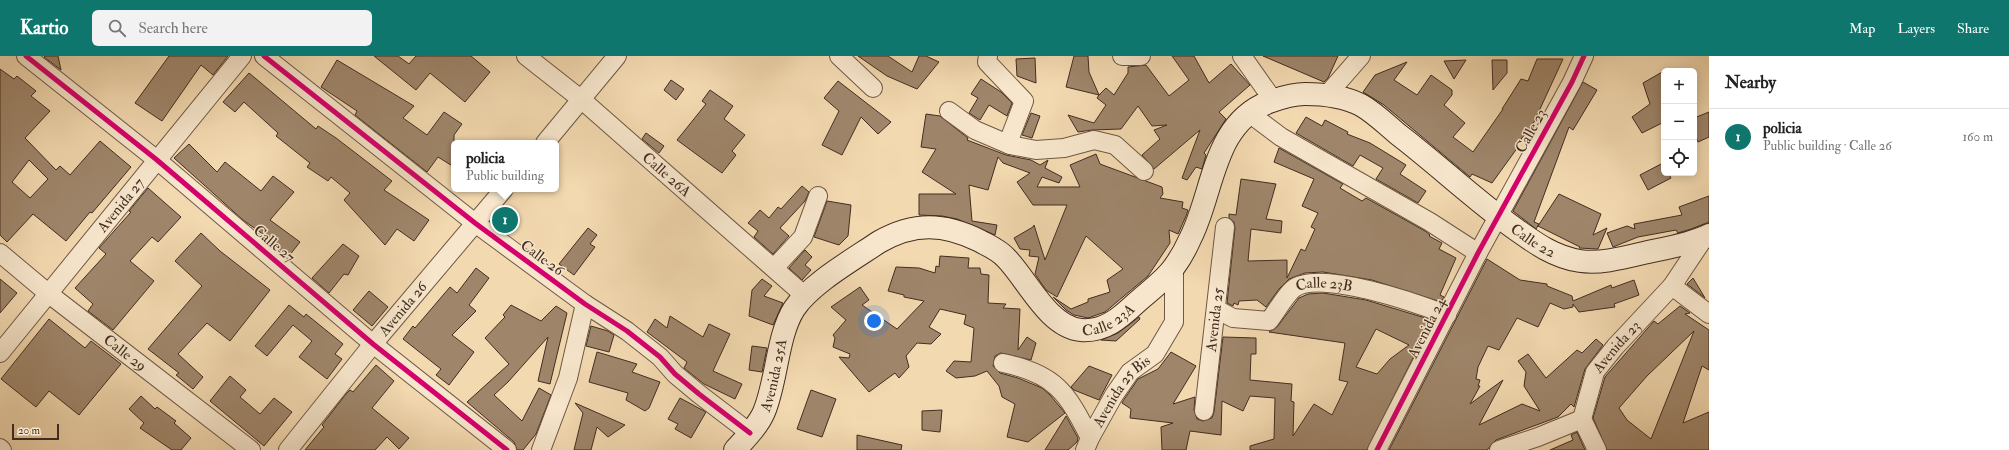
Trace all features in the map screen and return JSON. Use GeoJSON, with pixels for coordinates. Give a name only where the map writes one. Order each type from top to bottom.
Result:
{"type":"FeatureCollection","features":[{"type":"Feature","properties":{"kind":"main road","name":"Calle 23A"},"geometry":{"type":"LineString","coordinates":[[804,295],[892,234],[909,229],[929,226],[950,229],[992,247],[1009,262],[1050,314],[1064,324],[1078,330],[1094,329],[1106,326],[1119,319],[1174,268],[1202,215],[1210,183],[1222,147],[1230,133],[1249,113],[1260,105],[1273,100],[1302,94],[1326,96]]}},
{"type":"Feature","properties":{"kind":"main road","name":"Calle 22"},"geometry":{"type":"LineString","coordinates":[[1326,96],[1345,99],[1363,106],[1498,216],[1554,255],[1581,261],[1606,261],[1707,237]]}},
{"type":"Feature","properties":{"kind":"main road","name":"Avenida 25A"},"geometry":{"type":"LineString","coordinates":[[735,450],[750,433],[764,413],[774,380],[784,336],[793,311],[804,295]]}},
{"type":"Feature","properties":{"kind":"street","name":"Calle 27"},"geometry":{"type":"LineString","coordinates":[[26,56],[157,160],[373,344],[507,450]]}},
{"type":"Feature","properties":{"kind":"street","name":"Avenida 27"},"geometry":{"type":"LineString","coordinates":[[0,353],[242,56]]}},
{"type":"Feature","properties":{"kind":"street","name":"Calle 26"},"geometry":{"type":"LineString","coordinates":[[264,56],[475,223],[585,304],[627,331],[660,358],[675,374],[699,394],[750,433]]}},
{"type":"Feature","properties":{"kind":"street","name":"Calle 26A"},"geometry":{"type":"LineString","coordinates":[[526,56],[582,100],[804,295]]}},
{"type":"Feature","properties":{"kind":"street"},"geometry":{"type":"LineString","coordinates":[[547,140],[582,100],[617,56]]}},
{"type":"Feature","properties":{"kind":"street"},"geometry":{"type":"LineString","coordinates":[[839,56],[873,88]]}},
{"type":"Feature","properties":{"kind":"street"},"geometry":{"type":"LineString","coordinates":[[988,56],[988,62],[1024,102],[1011,136],[1010,145]]}},
{"type":"Feature","properties":{"kind":"street"},"geometry":{"type":"LineString","coordinates":[[1122,56],[1141,56]]}},
{"type":"Feature","properties":{"kind":"street"},"geometry":{"type":"LineString","coordinates":[[1242,56],[1273,100]]}},
{"type":"Feature","properties":{"kind":"street"},"geometry":{"type":"LineString","coordinates":[[1326,96],[1362,56]]}},
{"type":"Feature","properties":{"kind":"street","name":"Calle 23"},"geometry":{"type":"LineString","coordinates":[[1498,216],[1572,82],[1584,56]]}},
{"type":"Feature","properties":{"kind":"street"},"geometry":{"type":"LineString","coordinates":[[949,111],[975,130],[1010,145],[1036,150],[1064,148],[1094,140],[1115,145],[1144,171]]}},
{"type":"Feature","properties":{"kind":"street"},"geometry":{"type":"LineString","coordinates":[[1249,113],[1281,137],[1424,219],[1478,253]]}},
{"type":"Feature","properties":{"kind":"street","name":"Avenida 26"},"geometry":{"type":"LineString","coordinates":[[288,450],[373,344],[501,192]]}},
{"type":"Feature","properties":{"kind":"street"},"geometry":{"type":"LineString","coordinates":[[774,268],[803,237],[818,196]]}},
{"type":"Feature","properties":{"kind":"street","name":"Avenida 24"},"geometry":{"type":"LineString","coordinates":[[1377,450],[1498,216]]}},
{"type":"Feature","properties":{"kind":"street","name":"Avenida 25"},"geometry":{"type":"LineString","coordinates":[[1204,411],[1225,227]]}},
{"type":"Feature","properties":{"kind":"street"},"geometry":{"type":"LineString","coordinates":[[1707,237],[1672,286],[1709,314]]}},
{"type":"Feature","properties":{"kind":"street","name":"Calle 29"},"geometry":{"type":"LineString","coordinates":[[0,253],[48,294],[251,450]]}},
{"type":"Feature","properties":{"kind":"street","name":"Avenida 25 Bis"},"geometry":{"type":"LineString","coordinates":[[1088,444],[1114,395],[1130,372],[1155,354],[1174,322],[1174,268]]}},
{"type":"Feature","properties":{"kind":"street","name":"Calle 23B"},"geometry":{"type":"LineString","coordinates":[[1216,309],[1233,318],[1269,321],[1293,289],[1314,282],[1373,290],[1447,316]]}},
{"type":"Feature","properties":{"kind":"street","name":"Avenida 23"},"geometry":{"type":"LineString","coordinates":[[1582,419],[1595,372],[1615,347],[1672,286]]}},
{"type":"Feature","properties":{"kind":"street"},"geometry":{"type":"LineString","coordinates":[[541,450],[568,378],[585,304]]}},
{"type":"Feature","properties":{"kind":"street"},"geometry":{"type":"LineString","coordinates":[[1003,363],[1024,367],[1047,378],[1064,393],[1074,406],[1088,444]]}},
{"type":"Feature","properties":{"kind":"street"},"geometry":{"type":"LineString","coordinates":[[1499,450],[1538,437],[1582,419],[1597,450]]}},
{"type":"Feature","properties":{"kind":"building"},"geometry":{"type":"Polygon","coordinates":[[[58,56],[61,70],[44,57],[58,56]]]}},
{"type":"Feature","properties":{"kind":"building"},"geometry":{"type":"Polygon","coordinates":[[[169,56],[228,56],[213,75],[201,65],[162,121],[135,103],[169,56]]]}},
{"type":"Feature","properties":{"kind":"building"},"geometry":{"type":"Polygon","coordinates":[[[374,56],[398,56],[409,64],[416,56],[471,56],[490,72],[465,102],[430,73],[416,90],[374,56]]]}},
{"type":"Feature","properties":{"kind":"building"},"geometry":{"type":"Polygon","coordinates":[[[858,56],[888,56],[912,72],[919,56],[926,56],[939,62],[917,89],[887,76],[858,56]]]}},
{"type":"Feature","properties":{"kind":"building"},"geometry":{"type":"Polygon","coordinates":[[[1074,56],[1088,56],[1089,72],[1099,95],[1066,87],[1074,56]]]}},
{"type":"Feature","properties":{"kind":"building"},"geometry":{"type":"Polygon","coordinates":[[[1172,56],[1194,56],[1209,83],[1231,64],[1250,85],[1219,112],[1226,119],[1204,153],[1206,155],[1202,169],[1196,167],[1187,180],[1182,178],[1200,130],[1154,169],[1142,155],[1160,139],[1154,130],[1167,125],[1152,126],[1138,106],[1121,129],[1078,132],[1068,115],[1094,123],[1106,105],[1097,98],[1106,88],[1114,95],[1128,73],[1128,67],[1146,65],[1169,96],[1189,80],[1172,56]]]}},
{"type":"Feature","properties":{"kind":"building"},"geometry":{"type":"Polygon","coordinates":[[[1263,56],[1338,56],[1328,78],[1324,82],[1263,56]]]}},
{"type":"Feature","properties":{"kind":"building"},"geometry":{"type":"Polygon","coordinates":[[[1035,58],[1036,83],[1017,76],[1016,59],[1035,58]]]}},
{"type":"Feature","properties":{"kind":"building"},"geometry":{"type":"Polygon","coordinates":[[[1537,59],[1563,59],[1534,122],[1516,146],[1518,147],[1492,183],[1472,174],[1470,177],[1384,105],[1363,92],[1375,75],[1407,62],[1394,80],[1417,95],[1431,75],[1452,90],[1452,95],[1444,105],[1465,123],[1453,137],[1473,152],[1503,109],[1521,79],[1528,81],[1537,59]]]}},
{"type":"Feature","properties":{"kind":"building"},"geometry":{"type":"Polygon","coordinates":[[[337,60],[414,106],[403,118],[427,135],[444,112],[462,124],[454,135],[454,140],[451,140],[451,165],[438,157],[427,172],[355,115],[357,111],[321,87],[337,60]]]}},
{"type":"Feature","properties":{"kind":"building"},"geometry":{"type":"Polygon","coordinates":[[[1466,60],[1454,79],[1444,61],[1466,60]]]}},
{"type":"Feature","properties":{"kind":"building"},"geometry":{"type":"Polygon","coordinates":[[[1492,60],[1507,60],[1507,73],[1493,90],[1492,60]]]}},
{"type":"Feature","properties":{"kind":"building"},"geometry":{"type":"Polygon","coordinates":[[[0,69],[14,79],[17,76],[36,91],[31,96],[50,111],[25,138],[56,170],[60,166],[70,175],[100,141],[131,167],[66,241],[33,214],[7,242],[0,235],[0,69]],[[29,160],[12,182],[30,198],[48,179],[29,160]]]}},
{"type":"Feature","properties":{"kind":"building"},"geometry":{"type":"Polygon","coordinates":[[[249,73],[316,129],[318,126],[336,138],[392,181],[384,190],[429,220],[414,241],[397,229],[385,245],[344,200],[350,193],[331,177],[328,181],[307,167],[310,163],[276,136],[278,133],[244,102],[235,112],[223,102],[249,73]]]}},
{"type":"Feature","properties":{"kind":"building"},"geometry":{"type":"Polygon","coordinates":[[[1661,73],[1661,124],[1642,133],[1632,117],[1650,104],[1643,83],[1661,73]]]}},
{"type":"Feature","properties":{"kind":"building"},"geometry":{"type":"Polygon","coordinates":[[[981,79],[1001,92],[1012,103],[1007,116],[989,105],[980,120],[969,113],[978,98],[971,94],[981,79]]]}},
{"type":"Feature","properties":{"kind":"building"},"geometry":{"type":"Polygon","coordinates":[[[671,80],[684,89],[676,100],[664,90],[671,80]]]}},
{"type":"Feature","properties":{"kind":"building"},"geometry":{"type":"Polygon","coordinates":[[[838,81],[891,122],[878,134],[861,117],[842,155],[822,145],[839,111],[824,98],[838,81]]]}},
{"type":"Feature","properties":{"kind":"building"},"geometry":{"type":"Polygon","coordinates":[[[1583,82],[1597,90],[1573,130],[1569,127],[1534,222],[1539,224],[1536,229],[1513,211],[1583,82]]]}},
{"type":"Feature","properties":{"kind":"building"},"geometry":{"type":"Polygon","coordinates":[[[710,90],[733,106],[724,119],[745,135],[732,151],[736,155],[722,173],[677,140],[706,104],[702,101],[710,90]]]}},
{"type":"Feature","properties":{"kind":"building"},"geometry":{"type":"Polygon","coordinates":[[[1709,112],[1709,137],[1698,142],[1697,140],[1697,117],[1709,112]]]}},
{"type":"Feature","properties":{"kind":"building"},"geometry":{"type":"Polygon","coordinates":[[[1031,113],[1040,116],[1032,138],[1022,135],[1031,113]]]}},
{"type":"Feature","properties":{"kind":"building"},"geometry":{"type":"Polygon","coordinates":[[[926,114],[940,116],[968,138],[967,140],[1006,155],[1031,160],[1040,165],[1048,160],[1045,168],[1062,177],[1059,183],[1042,177],[1037,187],[1080,187],[1070,165],[1096,154],[1100,164],[1162,187],[1163,194],[1160,198],[1183,202],[1182,208],[1188,210],[1186,216],[1178,234],[1169,230],[1170,243],[1148,276],[1105,312],[1088,318],[1074,315],[1066,310],[1053,297],[1071,309],[1088,302],[1088,299],[1110,292],[1107,280],[1123,269],[1086,236],[1057,297],[1046,290],[1035,274],[1039,257],[1029,256],[1030,250],[1020,249],[1014,238],[1034,225],[1045,260],[1067,205],[1033,205],[1017,182],[1030,173],[1003,163],[998,157],[988,190],[969,185],[972,221],[997,225],[995,235],[957,219],[942,216],[919,215],[919,194],[956,194],[922,172],[936,149],[921,147],[926,114]]]}},
{"type":"Feature","properties":{"kind":"building"},"geometry":{"type":"Polygon","coordinates":[[[1306,117],[1322,126],[1325,120],[1348,132],[1347,134],[1370,143],[1406,165],[1400,174],[1426,191],[1418,203],[1376,179],[1383,168],[1360,155],[1353,166],[1296,133],[1306,117]]]}},
{"type":"Feature","properties":{"kind":"building"},"geometry":{"type":"Polygon","coordinates":[[[646,133],[664,146],[659,153],[642,139],[646,133]]]}},
{"type":"Feature","properties":{"kind":"building"},"geometry":{"type":"Polygon","coordinates":[[[189,144],[217,172],[225,162],[261,191],[273,176],[294,192],[270,220],[300,242],[289,256],[266,239],[267,237],[243,220],[174,158],[189,144]]]}},
{"type":"Feature","properties":{"kind":"building"},"geometry":{"type":"Polygon","coordinates":[[[1279,148],[1343,184],[1340,188],[1362,201],[1366,198],[1425,231],[1430,235],[1429,236],[1442,243],[1439,249],[1456,258],[1440,295],[1444,297],[1441,302],[1372,280],[1323,272],[1305,273],[1289,279],[1279,289],[1266,307],[1257,300],[1239,301],[1238,305],[1234,303],[1233,306],[1227,303],[1235,228],[1234,222],[1229,218],[1229,214],[1236,215],[1241,179],[1276,184],[1266,219],[1282,221],[1281,233],[1251,229],[1248,261],[1287,260],[1287,278],[1301,249],[1305,251],[1315,229],[1311,227],[1318,213],[1302,206],[1314,179],[1274,162],[1279,148]]]}},
{"type":"Feature","properties":{"kind":"building"},"geometry":{"type":"Polygon","coordinates":[[[1661,164],[1661,176],[1670,176],[1671,178],[1648,190],[1640,175],[1661,164]]]}},
{"type":"Feature","properties":{"kind":"building"},"geometry":{"type":"Polygon","coordinates":[[[802,186],[809,192],[805,201],[780,228],[789,236],[773,254],[754,237],[758,231],[748,223],[760,210],[769,218],[778,207],[781,209],[802,186]]]}},
{"type":"Feature","properties":{"kind":"building"},"geometry":{"type":"Polygon","coordinates":[[[148,188],[181,217],[158,242],[152,237],[130,261],[154,281],[113,330],[88,311],[93,304],[75,288],[106,254],[99,248],[131,212],[129,211],[148,188]]]}},
{"type":"Feature","properties":{"kind":"building"},"geometry":{"type":"Polygon","coordinates":[[[1559,194],[1601,214],[1593,235],[1607,228],[1598,249],[1579,248],[1580,247],[1538,226],[1559,194]]]}},
{"type":"Feature","properties":{"kind":"building"},"geometry":{"type":"Polygon","coordinates":[[[1709,196],[1709,222],[1678,233],[1676,230],[1638,237],[1613,247],[1607,233],[1627,226],[1635,229],[1634,224],[1682,215],[1679,207],[1709,196]]]}},
{"type":"Feature","properties":{"kind":"building"},"geometry":{"type":"Polygon","coordinates":[[[827,201],[851,205],[848,236],[839,245],[814,237],[827,201]]]}},
{"type":"Feature","properties":{"kind":"building"},"geometry":{"type":"Polygon","coordinates":[[[588,228],[597,235],[590,244],[595,247],[574,275],[559,264],[588,228]]]}},
{"type":"Feature","properties":{"kind":"building"},"geometry":{"type":"Polygon","coordinates":[[[201,233],[220,251],[270,290],[230,341],[207,323],[178,354],[203,377],[193,389],[176,375],[179,373],[148,349],[202,286],[175,261],[201,233]]]}},
{"type":"Feature","properties":{"kind":"building"},"geometry":{"type":"Polygon","coordinates":[[[343,244],[359,256],[348,275],[344,274],[329,293],[312,278],[343,244]]]}},
{"type":"Feature","properties":{"kind":"building"},"geometry":{"type":"Polygon","coordinates":[[[805,250],[812,257],[805,265],[811,270],[802,280],[789,268],[805,250]]]}},
{"type":"Feature","properties":{"kind":"building"},"geometry":{"type":"Polygon","coordinates":[[[940,256],[969,258],[968,268],[980,268],[981,274],[989,275],[988,303],[1006,304],[1003,308],[1020,309],[1018,350],[1027,337],[1036,343],[1031,360],[1001,353],[995,356],[993,366],[1000,373],[1018,378],[1042,388],[1065,413],[1028,442],[1007,437],[1015,404],[1002,397],[999,386],[987,371],[975,376],[956,378],[946,371],[954,361],[971,362],[974,328],[964,324],[966,315],[940,309],[929,327],[941,334],[931,344],[917,343],[906,356],[909,367],[899,378],[895,373],[869,392],[839,357],[849,358],[850,354],[833,347],[835,338],[833,335],[846,320],[831,307],[860,287],[869,300],[862,305],[897,329],[924,301],[904,297],[904,295],[888,291],[896,267],[919,268],[935,273],[936,266],[939,267],[940,256]]]}},
{"type":"Feature","properties":{"kind":"building"},"geometry":{"type":"Polygon","coordinates":[[[1487,259],[1520,280],[1547,284],[1547,286],[1572,296],[1573,301],[1611,285],[1612,288],[1634,280],[1639,295],[1614,304],[1615,307],[1579,312],[1573,304],[1573,307],[1564,309],[1550,303],[1538,327],[1517,318],[1499,350],[1488,346],[1478,367],[1476,379],[1480,380],[1478,386],[1480,386],[1470,404],[1503,380],[1479,425],[1522,404],[1540,411],[1524,386],[1526,372],[1518,361],[1528,354],[1546,378],[1577,350],[1582,353],[1596,339],[1603,345],[1585,369],[1574,407],[1571,404],[1558,417],[1496,440],[1487,450],[1389,450],[1487,259]]]}},
{"type":"Feature","properties":{"kind":"building"},"geometry":{"type":"Polygon","coordinates":[[[476,268],[489,278],[469,305],[476,311],[452,335],[474,352],[449,385],[436,375],[441,369],[403,339],[413,326],[415,328],[450,287],[457,293],[476,268]]]}},
{"type":"Feature","properties":{"kind":"building"},"geometry":{"type":"Polygon","coordinates":[[[1693,278],[1705,298],[1687,284],[1693,278]]]}},
{"type":"Feature","properties":{"kind":"building"},"geometry":{"type":"Polygon","coordinates":[[[0,279],[17,293],[0,313],[0,279]]]}},
{"type":"Feature","properties":{"kind":"building"},"geometry":{"type":"Polygon","coordinates":[[[762,279],[772,286],[764,296],[783,303],[773,325],[749,316],[752,290],[762,279]]]}},
{"type":"Feature","properties":{"kind":"building"},"geometry":{"type":"Polygon","coordinates":[[[369,291],[388,307],[372,326],[353,310],[369,291]]]}},
{"type":"Feature","properties":{"kind":"building"},"geometry":{"type":"Polygon","coordinates":[[[1323,293],[1366,300],[1432,320],[1367,450],[1250,450],[1250,446],[1274,439],[1275,398],[1250,396],[1243,411],[1222,401],[1221,435],[1190,431],[1186,450],[1162,450],[1161,427],[1173,423],[1130,418],[1131,409],[1122,403],[1123,401],[1138,379],[1158,369],[1171,352],[1196,366],[1173,404],[1195,397],[1194,410],[1197,419],[1203,421],[1212,418],[1223,337],[1256,338],[1256,354],[1251,354],[1250,380],[1292,384],[1291,401],[1294,402],[1293,436],[1314,404],[1332,415],[1348,382],[1339,380],[1345,343],[1269,332],[1277,327],[1299,298],[1308,294],[1323,293]],[[1376,329],[1356,367],[1377,374],[1390,359],[1409,345],[1376,329]]]}},
{"type":"Feature","properties":{"kind":"building"},"geometry":{"type":"Polygon","coordinates":[[[289,305],[304,317],[306,314],[343,344],[335,354],[342,359],[327,379],[299,357],[312,341],[293,325],[267,356],[255,346],[289,305]]]}},
{"type":"Feature","properties":{"kind":"building"},"geometry":{"type":"Polygon","coordinates":[[[511,305],[541,321],[556,306],[567,313],[550,384],[538,381],[548,337],[508,382],[494,395],[522,421],[539,388],[551,395],[536,434],[523,450],[517,450],[514,442],[467,402],[509,364],[485,338],[505,317],[503,315],[511,305]]]}},
{"type":"Feature","properties":{"kind":"building"},"geometry":{"type":"Polygon","coordinates":[[[1680,306],[1690,313],[1685,314],[1709,330],[1709,370],[1702,366],[1683,423],[1709,412],[1709,450],[1607,450],[1593,418],[1605,377],[1654,321],[1658,324],[1680,306]],[[1694,331],[1647,376],[1619,408],[1627,420],[1651,439],[1694,331]]]}},
{"type":"Feature","properties":{"kind":"building"},"geometry":{"type":"Polygon","coordinates":[[[670,316],[703,337],[709,324],[730,334],[713,371],[742,384],[735,399],[704,384],[684,368],[687,362],[647,332],[655,319],[667,328],[670,316]]]}},
{"type":"Feature","properties":{"kind":"building"},"geometry":{"type":"Polygon","coordinates":[[[1139,317],[1140,319],[1116,341],[1101,340],[1118,333],[1139,317]]]}},
{"type":"Feature","properties":{"kind":"building"},"geometry":{"type":"Polygon","coordinates":[[[49,319],[85,348],[91,341],[121,364],[79,415],[49,391],[36,407],[1,379],[49,319]]]}},
{"type":"Feature","properties":{"kind":"building"},"geometry":{"type":"Polygon","coordinates":[[[591,326],[608,331],[614,335],[609,352],[586,346],[591,326]]]}},
{"type":"Feature","properties":{"kind":"building"},"geometry":{"type":"Polygon","coordinates":[[[752,346],[767,348],[762,372],[749,370],[752,346]]]}},
{"type":"Feature","properties":{"kind":"building"},"geometry":{"type":"Polygon","coordinates":[[[597,352],[637,364],[632,372],[660,382],[649,408],[645,411],[626,400],[628,393],[589,382],[597,352]]]}},
{"type":"Feature","properties":{"kind":"building"},"geometry":{"type":"Polygon","coordinates":[[[376,365],[394,381],[372,408],[409,438],[399,449],[387,437],[375,450],[305,450],[324,427],[322,425],[346,394],[350,390],[353,392],[376,365]]]}},
{"type":"Feature","properties":{"kind":"building"},"geometry":{"type":"Polygon","coordinates":[[[1089,366],[1112,375],[1099,400],[1074,390],[1071,387],[1089,366]]]}},
{"type":"Feature","properties":{"kind":"building"},"geometry":{"type":"Polygon","coordinates":[[[230,376],[246,390],[240,397],[260,414],[274,398],[292,412],[264,446],[210,401],[230,376]]]}},
{"type":"Feature","properties":{"kind":"building"},"geometry":{"type":"Polygon","coordinates":[[[811,390],[836,399],[822,437],[797,429],[811,390]]]}},
{"type":"Feature","properties":{"kind":"building"},"geometry":{"type":"Polygon","coordinates":[[[141,396],[155,409],[157,407],[176,421],[174,423],[191,438],[181,450],[172,450],[140,428],[144,423],[129,409],[141,396]]]}},
{"type":"Feature","properties":{"kind":"building"},"geometry":{"type":"Polygon","coordinates":[[[680,398],[706,412],[691,438],[675,429],[678,424],[668,419],[680,398]]]}},
{"type":"Feature","properties":{"kind":"building"},"geometry":{"type":"Polygon","coordinates":[[[575,403],[625,425],[608,437],[597,427],[591,450],[574,450],[583,413],[575,403]]]}},
{"type":"Feature","properties":{"kind":"building"},"geometry":{"type":"Polygon","coordinates":[[[942,410],[940,432],[922,430],[922,411],[942,410]]]}},
{"type":"Feature","properties":{"kind":"building"},"geometry":{"type":"Polygon","coordinates":[[[1066,416],[1078,438],[1077,442],[1068,450],[1045,450],[1066,416]]]}},
{"type":"Feature","properties":{"kind":"building"},"geometry":{"type":"Polygon","coordinates":[[[1577,432],[1585,450],[1550,450],[1573,440],[1571,435],[1577,432]]]}},
{"type":"Feature","properties":{"kind":"building"},"geometry":{"type":"Polygon","coordinates":[[[857,435],[902,445],[901,450],[857,450],[857,435]]]}},
{"type":"Feature","properties":{"kind":"cycle path"},"geometry":{"type":"LineString","coordinates":[[26,56],[157,160],[373,344],[507,450]]}},
{"type":"Feature","properties":{"kind":"cycle path"},"geometry":{"type":"LineString","coordinates":[[264,56],[475,223],[585,304],[627,331],[660,357],[675,374],[699,394],[750,433]]}},
{"type":"Feature","properties":{"kind":"cycle path"},"geometry":{"type":"LineString","coordinates":[[1377,450],[1478,253],[1572,82],[1584,56]]}},
{"type":"Feature","properties":{"kind":"place","name":"policia"},"geometry":{"type":"Point","coordinates":[505,220]}}]}
